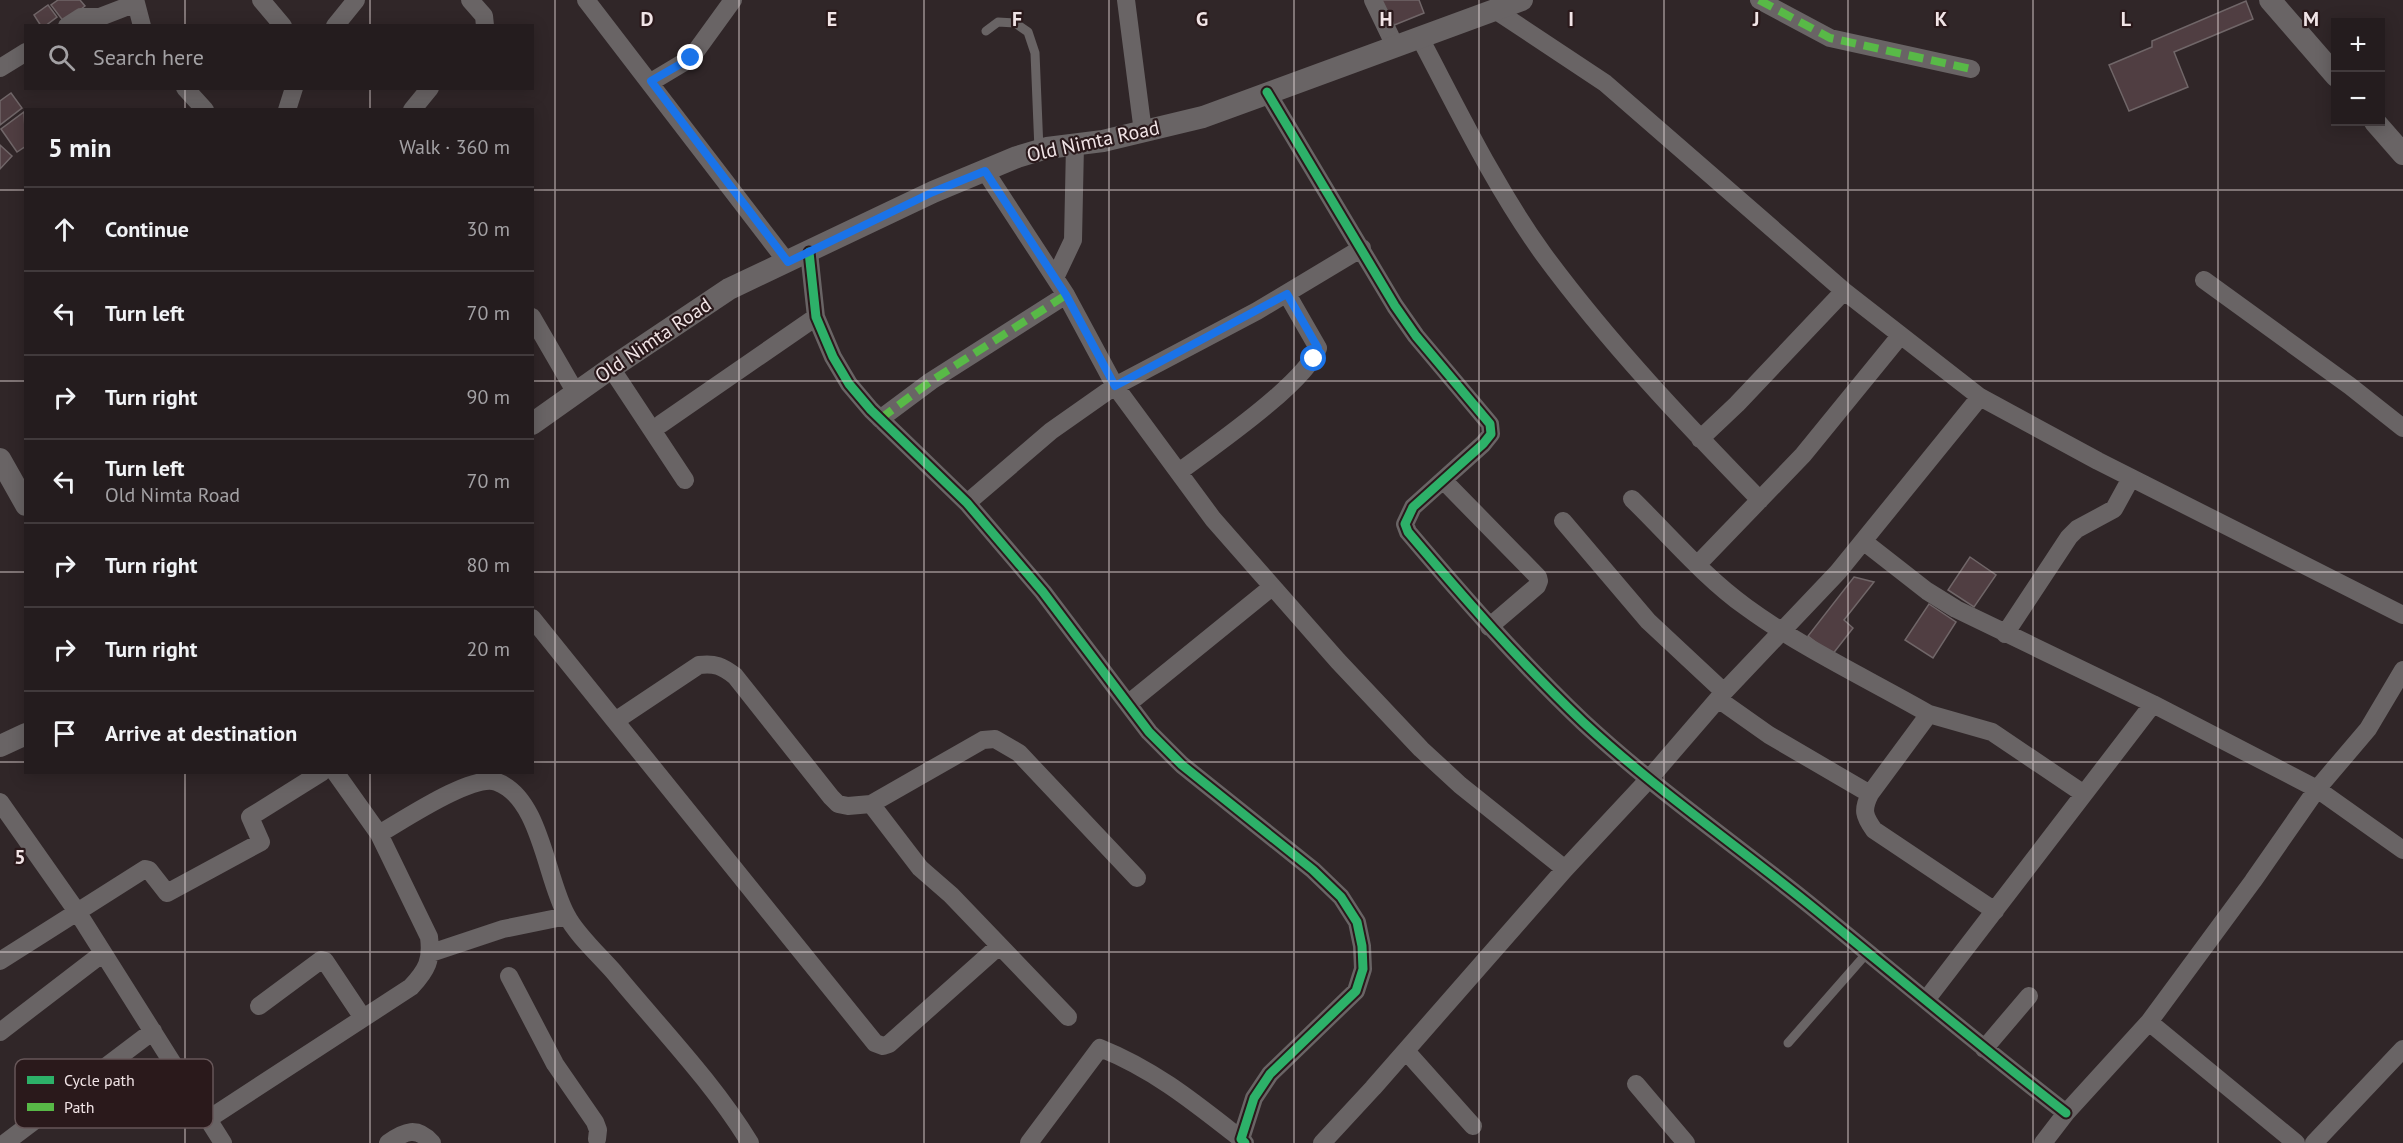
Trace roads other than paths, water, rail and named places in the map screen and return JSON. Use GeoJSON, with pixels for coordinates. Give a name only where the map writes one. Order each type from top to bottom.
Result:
{"type":"FeatureCollection","features":[{"type":"Feature","properties":{"kind":"street"},"geometry":{"type":"LineString","coordinates":[[261,0],[281,24]]}},
{"type":"Feature","properties":{"kind":"street"},"geometry":{"type":"LineString","coordinates":[[337,24],[356,0]]}},
{"type":"Feature","properties":{"kind":"street"},"geometry":{"type":"LineString","coordinates":[[470,0],[484,16],[485,24]]}},
{"type":"Feature","properties":{"kind":"street"},"geometry":{"type":"LineString","coordinates":[[586,0],[651,81],[788,262]]}},
{"type":"Feature","properties":{"kind":"street"},"geometry":{"type":"LineString","coordinates":[[651,81],[691,58],[733,0]]}},
{"type":"Feature","properties":{"kind":"street"},"geometry":{"type":"LineString","coordinates":[[1126,0],[1143,132]]}},
{"type":"Feature","properties":{"kind":"street"},"geometry":{"type":"LineString","coordinates":[[1373,0],[1395,46]]}},
{"type":"Feature","properties":{"kind":"street","name":"Old Nimta Road"},"geometry":{"type":"LineString","coordinates":[[534,423],[729,289],[933,192],[1039,150],[1102,141],[1203,117],[1522,0]]}},
{"type":"Feature","properties":{"kind":"street"},"geometry":{"type":"LineString","coordinates":[[1759,0],[1830,38],[1971,69]]}},
{"type":"Feature","properties":{"kind":"street"},"geometry":{"type":"LineString","coordinates":[[2270,0],[2333,72]]}},
{"type":"Feature","properties":{"kind":"street"},"geometry":{"type":"LineString","coordinates":[[70,24],[81,17],[100,17],[139,1],[142,24]]}},
{"type":"Feature","properties":{"kind":"street"},"geometry":{"type":"LineString","coordinates":[[1495,10],[1605,83],[1844,291],[1980,397],[2131,478],[2403,615]]}},
{"type":"Feature","properties":{"kind":"street"},"geometry":{"type":"LineString","coordinates":[[1420,38],[1496,182],[1544,255],[1612,341],[1700,439],[1760,500]]}},
{"type":"Feature","properties":{"kind":"street"},"geometry":{"type":"LineString","coordinates":[[0,68],[24,53]]}},
{"type":"Feature","properties":{"kind":"street"},"geometry":{"type":"LineString","coordinates":[[187,90],[203,108]]}},
{"type":"Feature","properties":{"kind":"street"},"geometry":{"type":"LineString","coordinates":[[288,108],[293,90]]}},
{"type":"Feature","properties":{"kind":"street"},"geometry":{"type":"LineString","coordinates":[[414,108],[428,90]]}},
{"type":"Feature","properties":{"kind":"street"},"geometry":{"type":"LineString","coordinates":[[1267,92],[1416,336],[1490,424],[1491,434],[1413,507],[1405,524],[1408,532],[1519,660],[1584,723],[1649,779],[1762,867],[1984,1049],[2066,1113]]}},
{"type":"Feature","properties":{"kind":"street"},"geometry":{"type":"LineString","coordinates":[[2378,126],[2403,154]]}},
{"type":"Feature","properties":{"kind":"street"},"geometry":{"type":"LineString","coordinates":[[1055,278],[1073,240],[1075,145]]}},
{"type":"Feature","properties":{"kind":"street"},"geometry":{"type":"LineString","coordinates":[[985,171],[1066,295],[1115,386],[1213,519],[1346,669],[1421,749],[1460,784],[1565,868]]}},
{"type":"Feature","properties":{"kind":"street"},"geometry":{"type":"LineString","coordinates":[[967,502],[1051,431],[1115,386],[1287,294],[1362,248]]}},
{"type":"Feature","properties":{"kind":"street"},"geometry":{"type":"LineString","coordinates":[[809,252],[816,317],[832,357],[849,384],[880,419],[967,502],[1043,592],[1149,732],[1182,765],[1313,870],[1341,897],[1357,922],[1362,946],[1363,969],[1356,991],[1270,1074],[1254,1098],[1243,1141],[1173,1086],[1133,1062],[1100,1048],[1029,1143]]}},
{"type":"Feature","properties":{"kind":"street"},"geometry":{"type":"LineString","coordinates":[[2204,280],[2350,386],[2403,428]]}},
{"type":"Feature","properties":{"kind":"street"},"geometry":{"type":"LineString","coordinates":[[1700,439],[1737,404],[1844,291]]}},
{"type":"Feature","properties":{"kind":"street"},"geometry":{"type":"LineString","coordinates":[[1179,472],[1244,423],[1305,370],[1314,359],[1318,348],[1287,294]]}},
{"type":"Feature","properties":{"kind":"street"},"geometry":{"type":"LineString","coordinates":[[880,419],[931,381],[1066,295]]}},
{"type":"Feature","properties":{"kind":"street"},"geometry":{"type":"LineString","coordinates":[[661,424],[816,317]]}},
{"type":"Feature","properties":{"kind":"street"},"geometry":{"type":"LineString","coordinates":[[534,320],[576,393]]}},
{"type":"Feature","properties":{"kind":"street"},"geometry":{"type":"LineString","coordinates":[[1698,564],[1803,454],[1900,336]]}},
{"type":"Feature","properties":{"kind":"street"},"geometry":{"type":"LineString","coordinates":[[610,369],[684,480]]}},
{"type":"Feature","properties":{"kind":"street"},"geometry":{"type":"LineString","coordinates":[[1322,1143],[1406,1051],[1565,868],[1649,779],[1721,695],[1838,572],[1980,397]]}},
{"type":"Feature","properties":{"kind":"street"},"geometry":{"type":"LineString","coordinates":[[0,459],[24,501]]}},
{"type":"Feature","properties":{"kind":"street"},"geometry":{"type":"LineString","coordinates":[[2004,634],[2068,537],[2077,529],[2114,509],[2131,478]]}},
{"type":"Feature","properties":{"kind":"street"},"geometry":{"type":"LineString","coordinates":[[1443,480],[1538,577],[1537,586],[1489,627]]}},
{"type":"Feature","properties":{"kind":"street"},"geometry":{"type":"LineString","coordinates":[[1632,499],[1730,595],[1782,631],[1929,714],[1992,732],[2084,794]]}},
{"type":"Feature","properties":{"kind":"street"},"geometry":{"type":"LineString","coordinates":[[1563,521],[1648,621],[1721,695],[1768,735],[1870,794]]}},
{"type":"Feature","properties":{"kind":"street"},"geometry":{"type":"LineString","coordinates":[[1863,541],[1927,591],[1956,609],[2153,704],[2317,789],[2403,850]]}},
{"type":"Feature","properties":{"kind":"street"},"geometry":{"type":"LineString","coordinates":[[1129,703],[1272,587]]}},
{"type":"Feature","properties":{"kind":"street"},"geometry":{"type":"LineString","coordinates":[[534,620],[875,1043],[883,1046],[889,1044],[999,946]]}},
{"type":"Feature","properties":{"kind":"street"},"geometry":{"type":"LineString","coordinates":[[615,721],[699,665],[711,663],[724,667],[735,676],[838,804],[848,807],[871,804],[983,740],[995,739],[1019,753],[1137,878]]}},
{"type":"Feature","properties":{"kind":"street"},"geometry":{"type":"LineString","coordinates":[[2043,1143],[2066,1113],[2149,1022],[2253,881],[2317,789],[2368,729],[2403,670]]}},
{"type":"Feature","properties":{"kind":"street"},"geometry":{"type":"LineString","coordinates":[[1926,1000],[2153,704]]}},
{"type":"Feature","properties":{"kind":"street"},"geometry":{"type":"LineString","coordinates":[[1929,714],[1870,794],[1864,814],[1874,830],[1995,911]]}},
{"type":"Feature","properties":{"kind":"street"},"geometry":{"type":"LineString","coordinates":[[0,746],[24,735]]}},
{"type":"Feature","properties":{"kind":"street"},"geometry":{"type":"LineString","coordinates":[[0,962],[145,869],[149,870],[167,893],[261,842],[250,817],[319,774]]}},
{"type":"Feature","properties":{"kind":"street"},"geometry":{"type":"LineString","coordinates":[[213,1116],[411,987],[425,972],[431,953],[429,937],[379,834],[336,774]]}},
{"type":"Feature","properties":{"kind":"street"},"geometry":{"type":"LineString","coordinates":[[379,834],[461,787],[487,779],[499,782],[512,792],[527,810],[567,916],[726,1105],[750,1143]]}},
{"type":"Feature","properties":{"kind":"street"},"geometry":{"type":"LineString","coordinates":[[0,802],[78,913],[170,1059]]}},
{"type":"Feature","properties":{"kind":"street"},"geometry":{"type":"LineString","coordinates":[[871,804],[920,868],[951,894],[1068,1017]]}},
{"type":"Feature","properties":{"kind":"street"},"geometry":{"type":"LineString","coordinates":[[431,953],[503,929],[567,916]]}},
{"type":"Feature","properties":{"kind":"street"},"geometry":{"type":"LineString","coordinates":[[0,1032],[103,953]]}},
{"type":"Feature","properties":{"kind":"street"},"geometry":{"type":"LineString","coordinates":[[259,1006],[321,960],[328,963],[363,1018]]}},
{"type":"Feature","properties":{"kind":"street"},"geometry":{"type":"LineString","coordinates":[[509,976],[555,1065],[596,1122],[597,1142]]}},
{"type":"Feature","properties":{"kind":"street"},"geometry":{"type":"LineString","coordinates":[[1984,1049],[2029,996]]}},
{"type":"Feature","properties":{"kind":"street"},"geometry":{"type":"LineString","coordinates":[[2149,1022],[2296,1143]]}},
{"type":"Feature","properties":{"kind":"street"},"geometry":{"type":"LineString","coordinates":[[116,1059],[153,1031]]}},
{"type":"Feature","properties":{"kind":"street"},"geometry":{"type":"LineString","coordinates":[[2314,1143],[2403,1049]]}},
{"type":"Feature","properties":{"kind":"street"},"geometry":{"type":"LineString","coordinates":[[1406,1051],[1473,1126]]}},
{"type":"Feature","properties":{"kind":"street"},"geometry":{"type":"LineString","coordinates":[[1636,1084],[1686,1143]]}},
{"type":"Feature","properties":{"kind":"street"},"geometry":{"type":"LineString","coordinates":[[5,1143],[25,1128]]}},
{"type":"Feature","properties":{"kind":"street"},"geometry":{"type":"LineString","coordinates":[[213,1128],[223,1143]]}},
{"type":"Feature","properties":{"kind":"street"},"geometry":{"type":"LineString","coordinates":[[388,1143],[403,1132],[414,1130],[423,1133],[432,1143]]}},
{"type":"Feature","properties":{"kind":"lane"},"geometry":{"type":"LineString","coordinates":[[986,31],[998,22],[1006,22],[1015,23],[1028,32],[1035,53],[1039,150]]}},
{"type":"Feature","properties":{"kind":"lane"},"geometry":{"type":"LineString","coordinates":[[1788,1042],[1867,953]]}}]}
